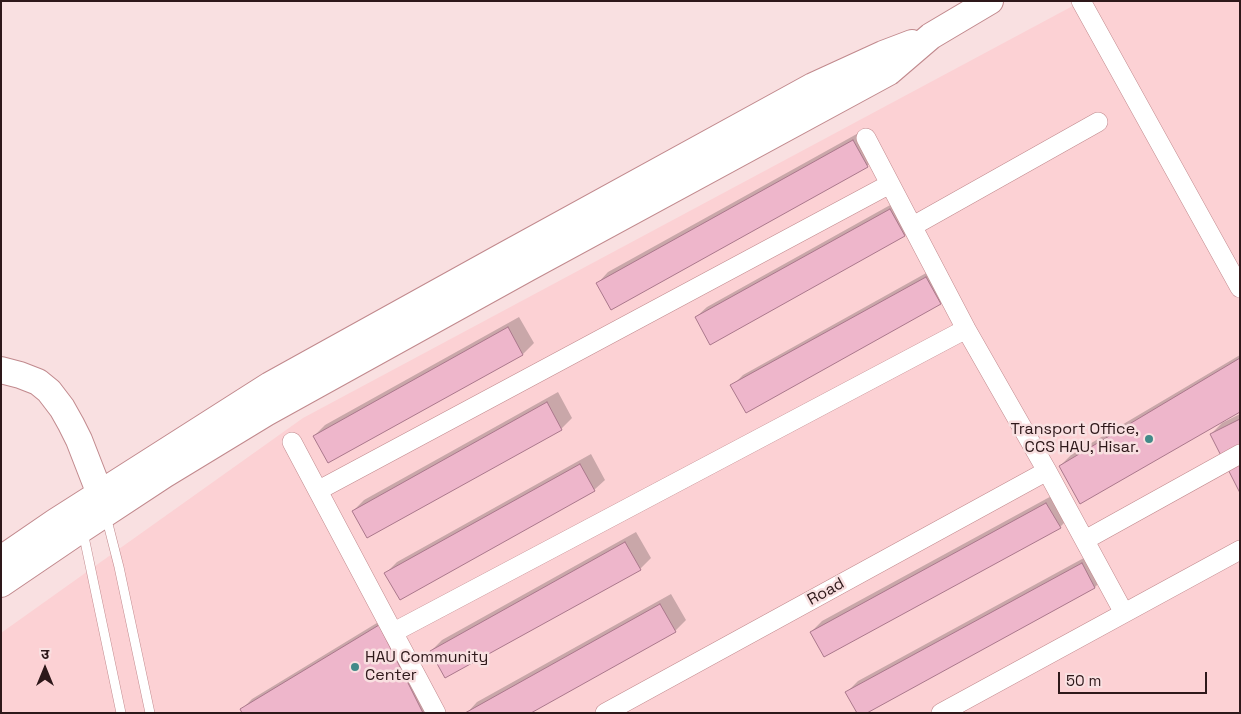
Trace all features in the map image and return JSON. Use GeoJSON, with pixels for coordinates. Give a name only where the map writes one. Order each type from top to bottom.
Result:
{"type":"FeatureCollection","features":[{"type":"Feature","properties":{"kind":"main road"},"geometry":{"type":"LineString","coordinates":[[1,559],[79,519],[270,385],[813,86],[883,54],[931,36],[990,1]]}},
{"type":"Feature","properties":{"kind":"main road"},"geometry":{"type":"LineString","coordinates":[[1,370],[20,374],[38,382],[50,391],[71,424],[82,448],[102,504]]}},
{"type":"Feature","properties":{"kind":"main road"},"geometry":{"type":"LineString","coordinates":[[1,584],[79,519]]}},
{"type":"Feature","properties":{"kind":"street"},"geometry":{"type":"LineString","coordinates":[[1081,1],[1240,288]]}},
{"type":"Feature","properties":{"kind":"street"},"geometry":{"type":"LineString","coordinates":[[913,226],[1098,122]]}},
{"type":"Feature","properties":{"kind":"street"},"geometry":{"type":"LineString","coordinates":[[866,138],[966,329],[1047,471],[1124,613]]}},
{"type":"Feature","properties":{"kind":"street"},"geometry":{"type":"LineString","coordinates":[[318,490],[890,184]]}},
{"type":"Feature","properties":{"kind":"street"},"geometry":{"type":"LineString","coordinates":[[394,632],[966,329]]}},
{"type":"Feature","properties":{"kind":"street"},"geometry":{"type":"LineString","coordinates":[[292,442],[436,713]]}},
{"type":"Feature","properties":{"kind":"street"},"geometry":{"type":"LineString","coordinates":[[1084,540],[1240,454]]}},
{"type":"Feature","properties":{"kind":"street","name":"Road"},"geometry":{"type":"LineString","coordinates":[[605,713],[1047,471]]}},
{"type":"Feature","properties":{"kind":"street"},"geometry":{"type":"LineString","coordinates":[[941,713],[1240,550]]}},
{"type":"Feature","properties":{"kind":"lane"},"geometry":{"type":"LineString","coordinates":[[102,504],[119,567],[150,713]]}},
{"type":"Feature","properties":{"kind":"lane"},"geometry":{"type":"LineString","coordinates":[[79,519],[121,713]]}},
{"type":"Feature","properties":{"kind":"shaded area"},"geometry":{"type":"Polygon","coordinates":[[[1082,1],[1240,1],[1240,713],[1,713],[1,633],[303,418],[1082,1]]]}},
{"type":"Feature","properties":{"kind":"building"},"geometry":{"type":"Polygon","coordinates":[[[853,140],[868,167],[611,310],[596,283],[853,140]]]}},
{"type":"Feature","properties":{"kind":"building"},"geometry":{"type":"Polygon","coordinates":[[[890,209],[905,236],[710,345],[695,317],[890,209]]]}},
{"type":"Feature","properties":{"kind":"building"},"geometry":{"type":"Polygon","coordinates":[[[926,277],[941,304],[746,413],[730,385],[926,277]]]}},
{"type":"Feature","properties":{"kind":"building"},"geometry":{"type":"Polygon","coordinates":[[[508,327],[523,355],[328,463],[313,436],[508,327]]]}},
{"type":"Feature","properties":{"kind":"building","name":"Transport Office, CCS HAU, Hisar."},"geometry":{"type":"Polygon","coordinates":[[[1240,358],[1240,412],[1080,504],[1059,466],[1240,358]]]}},
{"type":"Feature","properties":{"kind":"building"},"geometry":{"type":"Polygon","coordinates":[[[547,402],[562,430],[367,538],[352,511],[547,402]]]}},
{"type":"Feature","properties":{"kind":"building"},"geometry":{"type":"Polygon","coordinates":[[[1240,419],[1240,493],[1210,434],[1240,419]]]}},
{"type":"Feature","properties":{"kind":"building"},"geometry":{"type":"Polygon","coordinates":[[[580,464],[595,491],[400,600],[384,573],[580,464]]]}},
{"type":"Feature","properties":{"kind":"building"},"geometry":{"type":"Polygon","coordinates":[[[1046,503],[1061,528],[824,657],[810,632],[1046,503]]]}},
{"type":"Feature","properties":{"kind":"building"},"geometry":{"type":"Polygon","coordinates":[[[625,542],[641,570],[445,678],[430,651],[625,542]]]}},
{"type":"Feature","properties":{"kind":"building"},"geometry":{"type":"Polygon","coordinates":[[[1082,563],[1095,588],[867,713],[857,713],[845,692],[1082,563]]]}},
{"type":"Feature","properties":{"kind":"building"},"geometry":{"type":"Polygon","coordinates":[[[660,604],[676,632],[531,713],[465,713],[660,604]]]}},
{"type":"Feature","properties":{"kind":"building","name":"HAU Community Center"},"geometry":{"type":"Polygon","coordinates":[[[379,625],[423,713],[242,713],[240,709],[379,625]]]}},
{"type":"Feature","properties":{"kind":"place","name":"Transport Office, CCS HAU, Hisar."},"geometry":{"type":"Point","coordinates":[1149,439]}},
{"type":"Feature","properties":{"kind":"place","name":"HAU Community Center"},"geometry":{"type":"Point","coordinates":[355,667]}}]}
